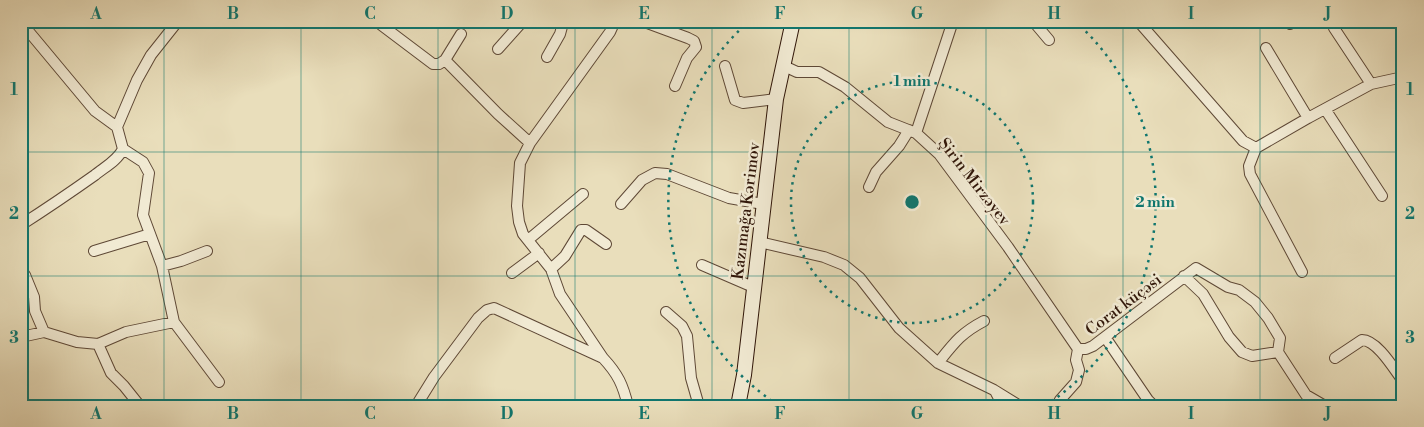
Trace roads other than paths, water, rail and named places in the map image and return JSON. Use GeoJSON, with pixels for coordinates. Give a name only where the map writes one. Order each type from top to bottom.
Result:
{"type":"FeatureCollection","features":[{"type":"Feature","properties":{"kind":"street"},"geometry":{"type":"LineString","coordinates":[[117,127],[137,80],[151,56],[178,21]]}},
{"type":"Feature","properties":{"kind":"street"},"geometry":{"type":"LineString","coordinates":[[376,21],[433,64],[439,64],[445,60],[460,34]]}},
{"type":"Feature","properties":{"kind":"street"},"geometry":{"type":"LineString","coordinates":[[498,49],[523,21]]}},
{"type":"Feature","properties":{"kind":"street"},"geometry":{"type":"LineString","coordinates":[[547,57],[560,34],[563,23],[561,21]]}},
{"type":"Feature","properties":{"kind":"street"},"geometry":{"type":"LineString","coordinates":[[615,21],[610,32],[530,143],[520,163],[517,206],[523,234],[551,269],[560,294],[603,358],[616,372],[628,406]]}},
{"type":"Feature","properties":{"kind":"street"},"geometry":{"type":"LineString","coordinates":[[642,21],[694,42],[696,47],[687,58],[675,86]]}},
{"type":"Feature","properties":{"kind":"street","name":"Kazımağa Kərimov"},"geometry":{"type":"LineString","coordinates":[[738,406],[744,375],[776,99],[793,21]]}},
{"type":"Feature","properties":{"kind":"street"},"geometry":{"type":"LineString","coordinates":[[868,187],[876,172],[912,132],[953,21]]}},
{"type":"Feature","properties":{"kind":"street"},"geometry":{"type":"LineString","coordinates":[[1032,21],[1049,40]]}},
{"type":"Feature","properties":{"kind":"street"},"geometry":{"type":"LineString","coordinates":[[1138,21],[1243,140],[1256,148]]}},
{"type":"Feature","properties":{"kind":"street"},"geometry":{"type":"LineString","coordinates":[[21,26],[30,33],[96,111],[117,127],[124,149],[143,162],[149,173],[143,215],[162,266],[174,322],[219,382]]}},
{"type":"Feature","properties":{"kind":"street"},"geometry":{"type":"LineString","coordinates":[[1334,28],[1371,84]]}},
{"type":"Feature","properties":{"kind":"street"},"geometry":{"type":"LineString","coordinates":[[1266,48],[1308,118]]}},
{"type":"Feature","properties":{"kind":"street"},"geometry":{"type":"LineString","coordinates":[[445,60],[498,114],[530,143]]}},
{"type":"Feature","properties":{"kind":"street"},"geometry":{"type":"LineString","coordinates":[[726,66],[735,100],[743,103],[776,99]]}},
{"type":"Feature","properties":{"kind":"street","name":"Şirin Mirzəyev"},"geometry":{"type":"LineString","coordinates":[[784,66],[797,72],[819,72],[845,87],[888,122],[912,132],[939,154],[1008,247],[1078,348]]}},
{"type":"Feature","properties":{"kind":"street"},"geometry":{"type":"LineString","coordinates":[[1302,272],[1250,174],[1249,166],[1256,148],[1371,84],[1403,77]]}},
{"type":"Feature","properties":{"kind":"street"},"geometry":{"type":"LineString","coordinates":[[1325,109],[1382,196]]}},
{"type":"Feature","properties":{"kind":"street"},"geometry":{"type":"LineString","coordinates":[[21,225],[63,198],[114,160],[124,149]]}},
{"type":"Feature","properties":{"kind":"street"},"geometry":{"type":"LineString","coordinates":[[621,204],[642,180],[654,173],[667,174],[729,198],[763,204]]}},
{"type":"Feature","properties":{"kind":"street"},"geometry":{"type":"LineString","coordinates":[[528,240],[583,194]]}},
{"type":"Feature","properties":{"kind":"street"},"geometry":{"type":"LineString","coordinates":[[551,269],[565,256],[581,230],[586,230],[606,244]]}},
{"type":"Feature","properties":{"kind":"street"},"geometry":{"type":"LineString","coordinates":[[94,251],[150,234]]}},
{"type":"Feature","properties":{"kind":"street"},"geometry":{"type":"LineString","coordinates":[[759,242],[824,257],[844,265],[860,278],[899,328],[938,363],[994,390],[1020,406]]}},
{"type":"Feature","properties":{"kind":"street"},"geometry":{"type":"LineString","coordinates":[[162,266],[207,251]]}},
{"type":"Feature","properties":{"kind":"street"},"geometry":{"type":"LineString","coordinates":[[512,273],[539,253]]}},
{"type":"Feature","properties":{"kind":"street"},"geometry":{"type":"LineString","coordinates":[[702,265],[753,287]]}},
{"type":"Feature","properties":{"kind":"street","name":"Corat küçəsi"},"geometry":{"type":"LineString","coordinates":[[1078,348],[1086,349],[1106,338],[1196,268],[1228,287],[1239,290],[1255,302],[1280,338],[1278,352],[1306,395],[1325,406]]}},
{"type":"Feature","properties":{"kind":"street"},"geometry":{"type":"LineString","coordinates":[[25,275],[34,297],[34,311],[44,332]]}},
{"type":"Feature","properties":{"kind":"street","name":"Corat küçəsi"},"geometry":{"type":"LineString","coordinates":[[1184,276],[1203,294],[1229,336],[1242,352],[1252,356],[1278,352]]}},
{"type":"Feature","properties":{"kind":"street"},"geometry":{"type":"LineString","coordinates":[[416,406],[434,377],[486,310],[494,308],[603,358]]}},
{"type":"Feature","properties":{"kind":"street"},"geometry":{"type":"LineString","coordinates":[[666,312],[682,326],[688,336],[691,378],[699,406]]}},
{"type":"Feature","properties":{"kind":"street"},"geometry":{"type":"LineString","coordinates":[[938,363],[959,337],[970,328],[984,321]]}},
{"type":"Feature","properties":{"kind":"street"},"geometry":{"type":"LineString","coordinates":[[21,337],[44,332],[77,342],[98,344],[126,332],[174,322]]}},
{"type":"Feature","properties":{"kind":"street"},"geometry":{"type":"LineString","coordinates":[[1106,338],[1154,406]]}},
{"type":"Feature","properties":{"kind":"street"},"geometry":{"type":"LineString","coordinates":[[1335,358],[1362,340],[1366,340],[1379,349],[1403,381]]}},
{"type":"Feature","properties":{"kind":"street"},"geometry":{"type":"LineString","coordinates":[[98,344],[111,373],[140,406]]}},
{"type":"Feature","properties":{"kind":"street"},"geometry":{"type":"LineString","coordinates":[[1057,406],[1076,382],[1079,370],[1076,360],[1078,348]]}},
{"type":"Feature","properties":{"kind":"street"},"geometry":{"type":"LineString","coordinates":[[994,390],[1003,406]]}}]}
